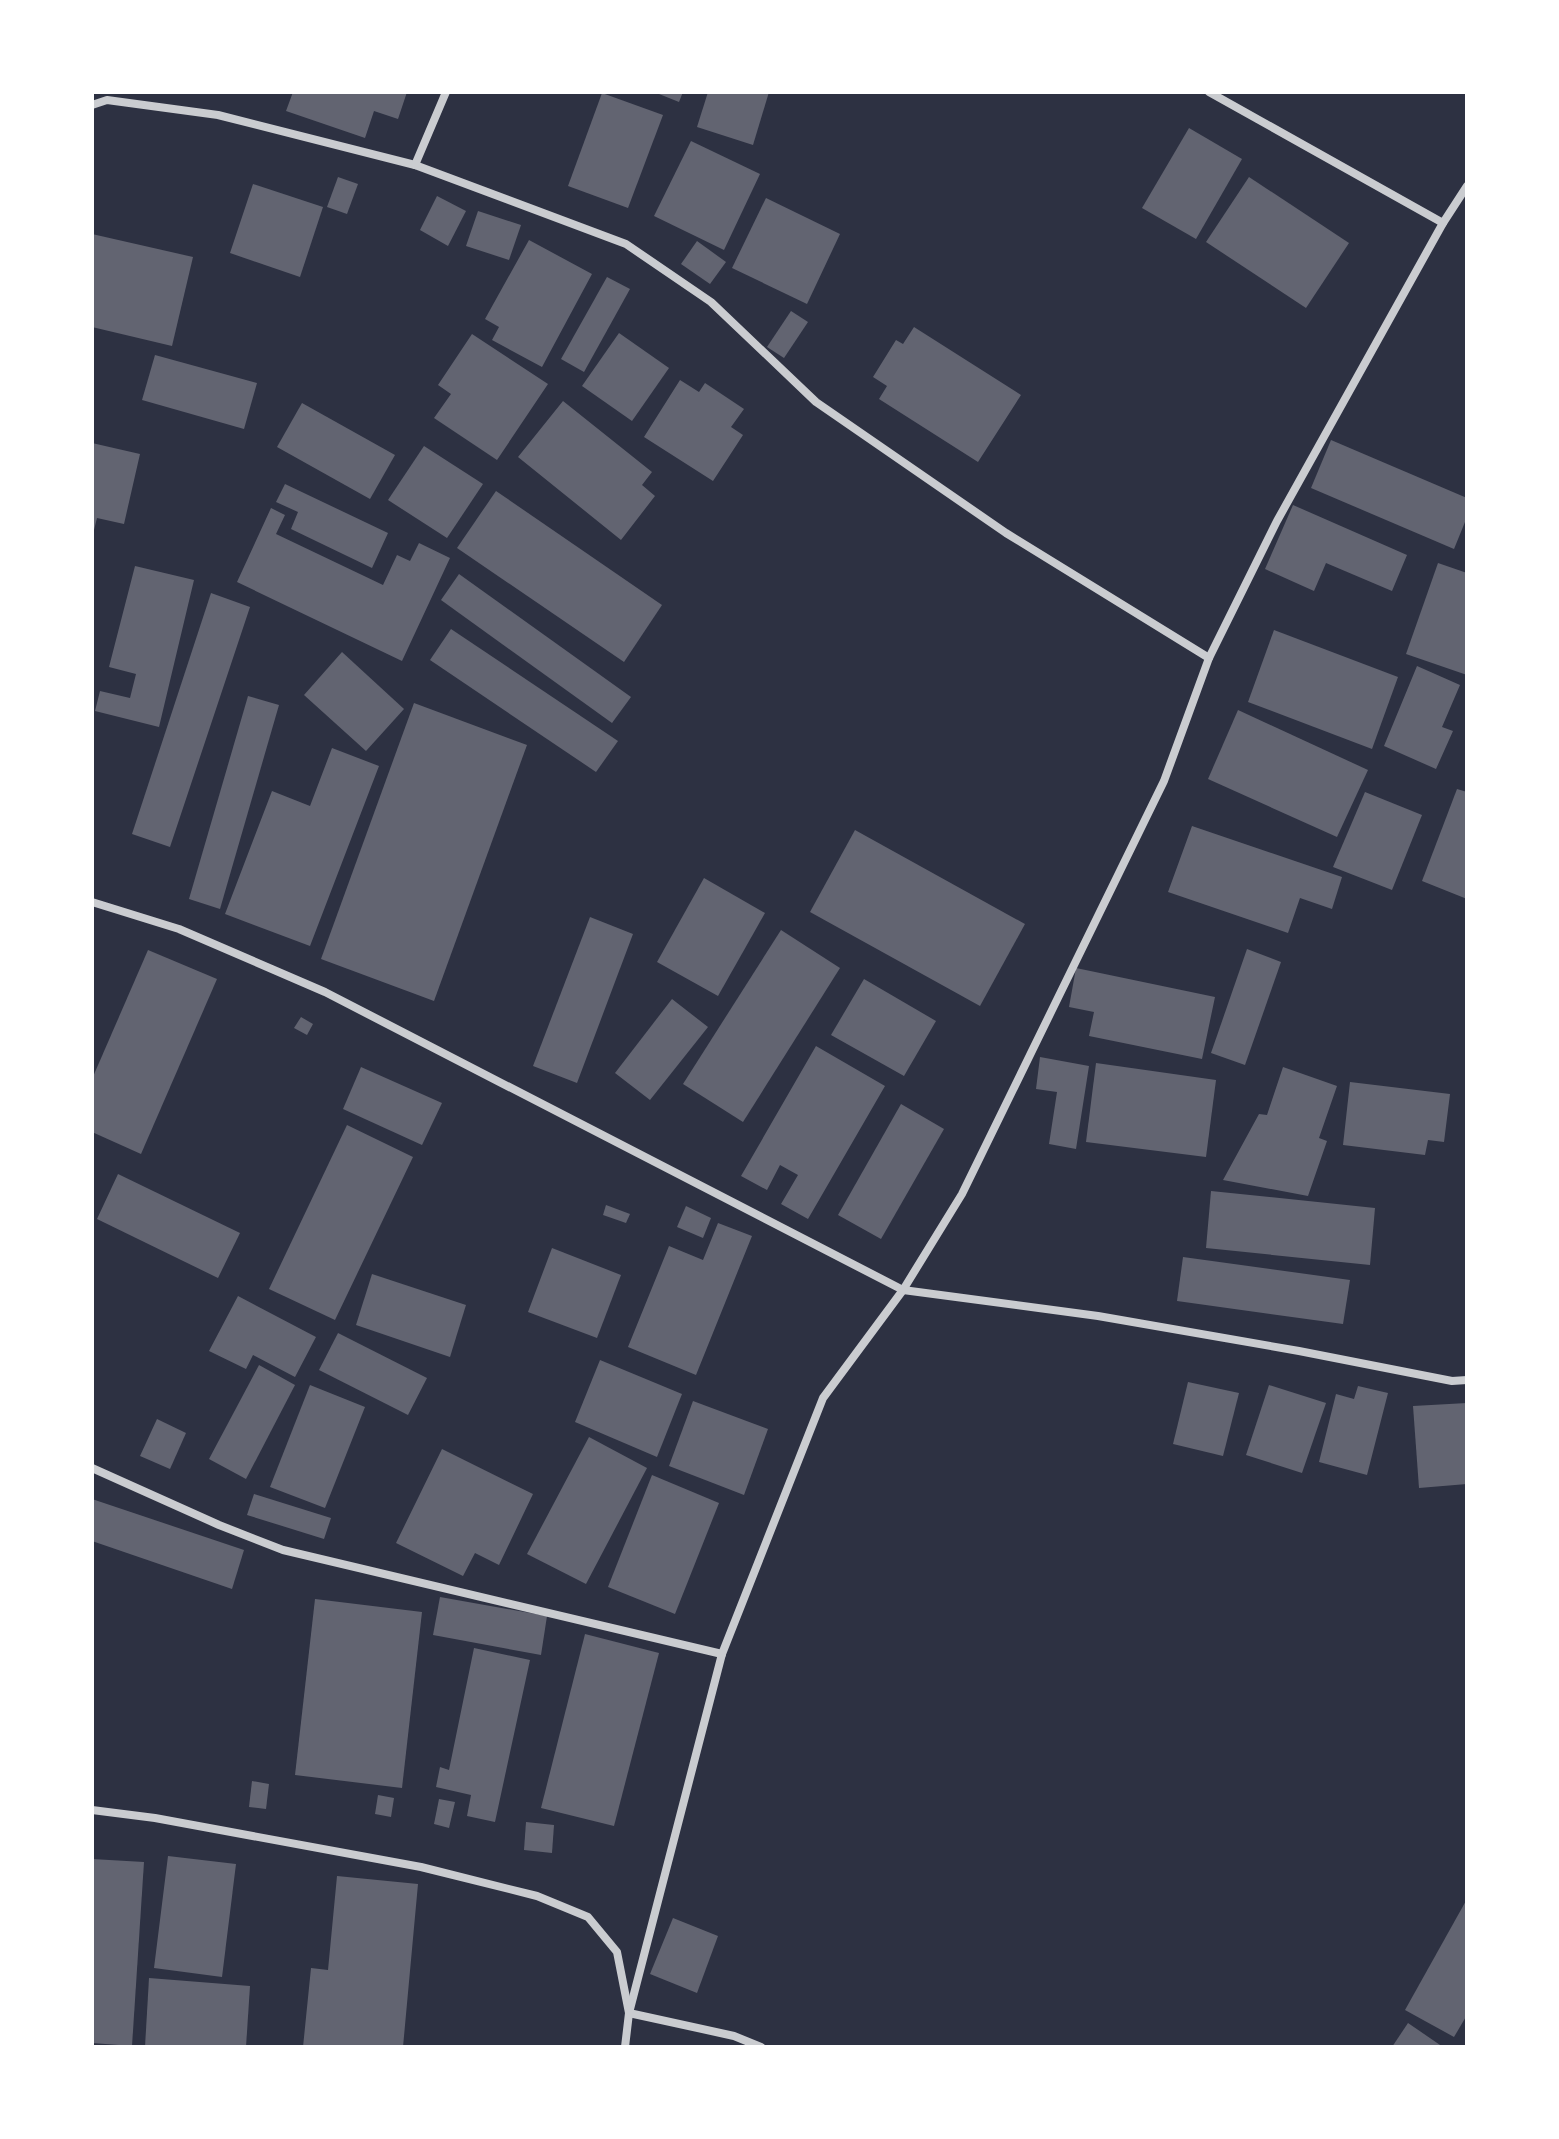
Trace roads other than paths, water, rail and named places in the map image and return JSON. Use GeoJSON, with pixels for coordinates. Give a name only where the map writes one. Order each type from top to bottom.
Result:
{"type":"FeatureCollection","features":[{"type":"Feature","properties":{"kind":"street"},"geometry":{"type":"LineString","coordinates":[[415,165],[446,92]]}},
{"type":"Feature","properties":{"kind":"street"},"geometry":{"type":"LineString","coordinates":[[1209,92],[1443,223]]}},
{"type":"Feature","properties":{"kind":"street"},"geometry":{"type":"LineString","coordinates":[[92,105],[107,100],[218,115],[415,165],[626,244],[711,302],[816,402],[1006,533],[1209,658]]}},
{"type":"Feature","properties":{"kind":"street"},"geometry":{"type":"LineString","coordinates":[[625,2047],[629,2013],[722,1654],[823,1398],[903,1290],[962,1194],[1164,781],[1209,658],[1277,521],[1443,223],[1467,186]]}},
{"type":"Feature","properties":{"kind":"street"},"geometry":{"type":"LineString","coordinates":[[92,902],[179,929],[325,992],[903,1290],[1098,1316],[1452,1381],[1467,1380]]}},
{"type":"Feature","properties":{"kind":"street"},"geometry":{"type":"LineString","coordinates":[[92,1468],[283,1550],[722,1654]]}},
{"type":"Feature","properties":{"kind":"street"},"geometry":{"type":"LineString","coordinates":[[92,1810],[155,1818],[421,1867],[537,1896],[588,1917],[617,1952],[629,2013]]}},
{"type":"Feature","properties":{"kind":"street"},"geometry":{"type":"LineString","coordinates":[[629,2013],[734,2036],[761,2047]]}}]}
